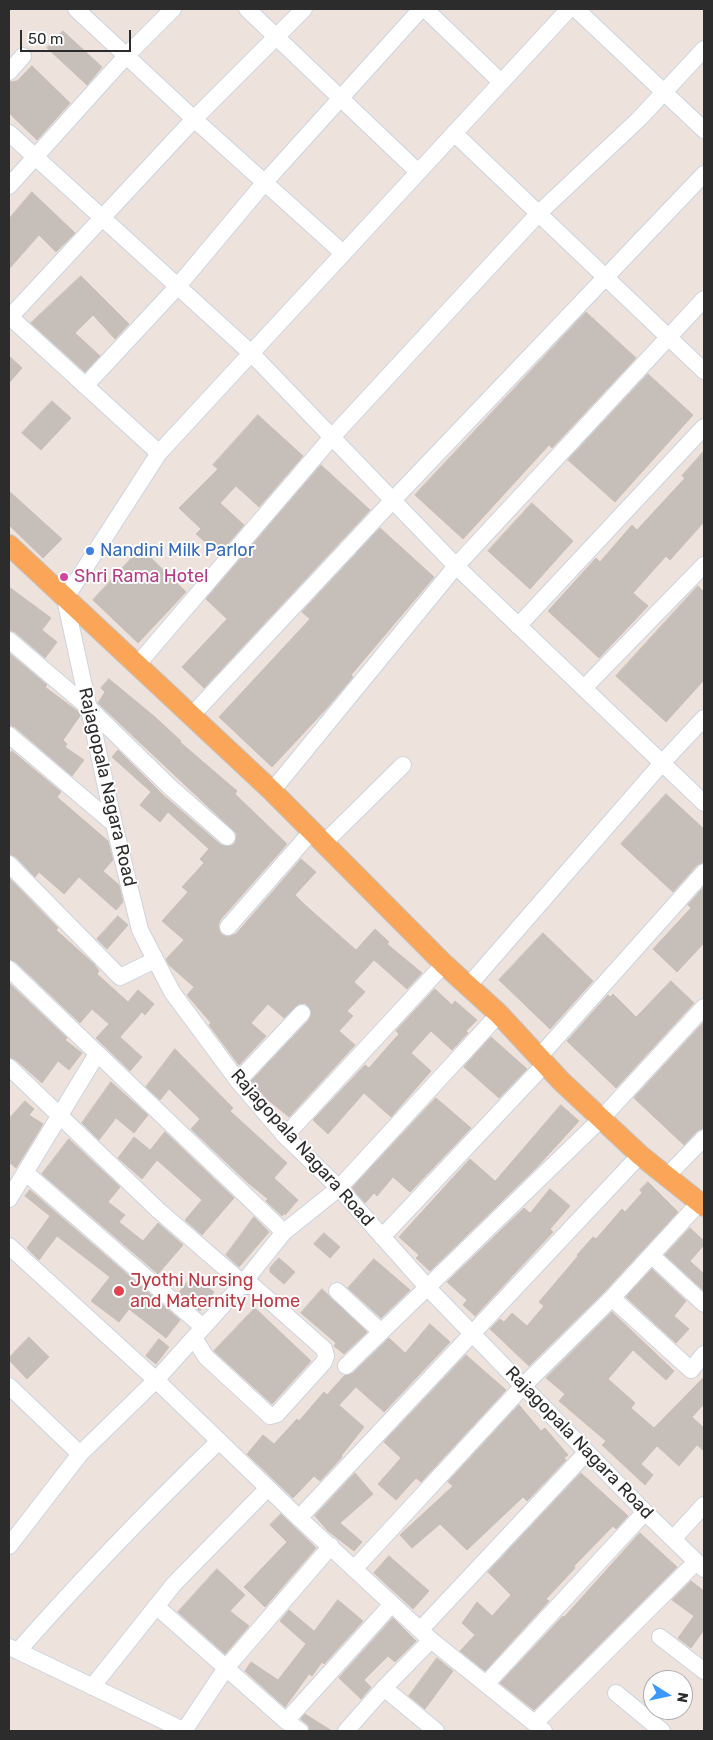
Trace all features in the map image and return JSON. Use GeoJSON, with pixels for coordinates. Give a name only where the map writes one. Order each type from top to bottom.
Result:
{"type":"FeatureCollection","features":[{"type":"Feature","properties":{"kind":"main road"},"geometry":{"type":"LineString","coordinates":[[9,545],[272,791],[444,964],[499,1014],[541,1061],[601,1119],[640,1155],[702,1204]]}},
{"type":"Feature","properties":{"kind":"street"},"geometry":{"type":"LineString","coordinates":[[76,9],[194,119],[344,253]]}},
{"type":"Feature","properties":{"kind":"street"},"geometry":{"type":"LineString","coordinates":[[9,186],[127,55],[173,9]]}},
{"type":"Feature","properties":{"kind":"street"},"geometry":{"type":"LineString","coordinates":[[247,9],[417,171]]}},
{"type":"Feature","properties":{"kind":"street"},"geometry":{"type":"LineString","coordinates":[[159,453],[9,316],[194,119],[304,9]]}},
{"type":"Feature","properties":{"kind":"street"},"geometry":{"type":"LineString","coordinates":[[85,386],[178,286],[265,182],[421,9]]}},
{"type":"Feature","properties":{"kind":"street"},"geometry":{"type":"LineString","coordinates":[[425,9],[501,82]]}},
{"type":"Feature","properties":{"kind":"street"},"geometry":{"type":"LineString","coordinates":[[65,599],[159,453],[417,171],[569,9]]}},
{"type":"Feature","properties":{"kind":"street"},"geometry":{"type":"LineString","coordinates":[[576,9],[665,91],[704,130]]}},
{"type":"Feature","properties":{"kind":"street"},"geometry":{"type":"LineString","coordinates":[[137,664],[332,437],[539,213],[639,119],[704,50]]}},
{"type":"Feature","properties":{"kind":"street"},"geometry":{"type":"LineString","coordinates":[[9,72],[23,56]]}},
{"type":"Feature","properties":{"kind":"street"},"geometry":{"type":"LineString","coordinates":[[9,133],[251,353],[456,566],[704,803]]}},
{"type":"Feature","properties":{"kind":"street"},"geometry":{"type":"LineString","coordinates":[[454,133],[704,371]]}},
{"type":"Feature","properties":{"kind":"street"},"geometry":{"type":"LineString","coordinates":[[192,715],[392,500],[704,174]]}},
{"type":"Feature","properties":{"kind":"street"},"geometry":{"type":"LineString","coordinates":[[272,791],[456,566],[704,299]]}},
{"type":"Feature","properties":{"kind":"street"},"geometry":{"type":"LineString","coordinates":[[518,626],[704,427]]}},
{"type":"Feature","properties":{"kind":"street"},"geometry":{"type":"LineString","coordinates":[[584,688],[704,565]]}},
{"type":"Feature","properties":{"kind":"street","name":"Rajagopala Nagara Road"},"geometry":{"type":"LineString","coordinates":[[65,599],[114,824],[140,930],[172,992],[238,1081],[286,1136],[339,1188],[428,1288],[474,1332],[587,1452],[700,1566]]}},
{"type":"Feature","properties":{"kind":"street"},"geometry":{"type":"LineString","coordinates":[[9,640],[89,708],[169,786],[227,838]]}},
{"type":"Feature","properties":{"kind":"street"},"geometry":{"type":"LineString","coordinates":[[469,986],[662,763],[704,718]]}},
{"type":"Feature","properties":{"kind":"street"},"geometry":{"type":"LineString","coordinates":[[9,735],[114,824]]}},
{"type":"Feature","properties":{"kind":"street"},"geometry":{"type":"LineString","coordinates":[[228,927],[318,837],[403,765]]}},
{"type":"Feature","properties":{"kind":"street"},"geometry":{"type":"LineString","coordinates":[[9,864],[120,977],[155,960]]}},
{"type":"Feature","properties":{"kind":"street"},"geometry":{"type":"LineString","coordinates":[[382,1237],[541,1061],[704,872]]}},
{"type":"Feature","properties":{"kind":"street"},"geometry":{"type":"LineString","coordinates":[[286,1136],[444,964]]}},
{"type":"Feature","properties":{"kind":"street"},"geometry":{"type":"LineString","coordinates":[[9,969],[284,1232]]}},
{"type":"Feature","properties":{"kind":"street"},"geometry":{"type":"LineString","coordinates":[[346,1366],[601,1119],[704,1007]]}},
{"type":"Feature","properties":{"kind":"street"},"geometry":{"type":"LineString","coordinates":[[238,1081],[302,1013]]}},
{"type":"Feature","properties":{"kind":"street"},"geometry":{"type":"LineString","coordinates":[[9,1546],[80,1454],[156,1380],[248,1285],[284,1232],[339,1188],[499,1014]]}},
{"type":"Feature","properties":{"kind":"street"},"geometry":{"type":"LineString","coordinates":[[9,1199],[18,1177],[61,1116],[97,1054]]}},
{"type":"Feature","properties":{"kind":"street"},"geometry":{"type":"LineString","coordinates":[[9,1067],[158,1210],[324,1350],[326,1356],[324,1362],[277,1414],[270,1416],[206,1357],[198,1337],[18,1177]]}},
{"type":"Feature","properties":{"kind":"street"},"geometry":{"type":"LineString","coordinates":[[667,1176],[704,1138]]}},
{"type":"Feature","properties":{"kind":"street"},"geometry":{"type":"LineString","coordinates":[[299,1518],[640,1155]]}},
{"type":"Feature","properties":{"kind":"street"},"geometry":{"type":"LineString","coordinates":[[355,1568],[524,1385],[612,1298],[702,1204]]}},
{"type":"Feature","properties":{"kind":"street"},"geometry":{"type":"LineString","coordinates":[[9,1246],[156,1380],[299,1518],[426,1635],[539,1727],[700,1566]]}},
{"type":"Feature","properties":{"kind":"street"},"geometry":{"type":"LineString","coordinates":[[652,1255],[704,1304]]}},
{"type":"Feature","properties":{"kind":"street"},"geometry":{"type":"LineString","coordinates":[[337,1291],[381,1332]]}},
{"type":"Feature","properties":{"kind":"street"},"geometry":{"type":"LineString","coordinates":[[612,1298],[691,1370],[704,1354]]}},
{"type":"Feature","properties":{"kind":"street"},"geometry":{"type":"LineString","coordinates":[[11,1393],[80,1454]]}},
{"type":"Feature","properties":{"kind":"street"},"geometry":{"type":"LineString","coordinates":[[219,1441],[127,1531],[13,1649],[185,1731],[226,1668],[331,1546]]}},
{"type":"Feature","properties":{"kind":"street"},"geometry":{"type":"LineString","coordinates":[[346,1731],[384,1688],[426,1635],[587,1452]]}},
{"type":"Feature","properties":{"kind":"street"},"geometry":{"type":"LineString","coordinates":[[92,1687],[156,1606],[217,1538],[268,1488]]}},
{"type":"Feature","properties":{"kind":"street"},"geometry":{"type":"LineString","coordinates":[[673,1539],[704,1505]]}},
{"type":"Feature","properties":{"kind":"street"},"geometry":{"type":"LineString","coordinates":[[486,1684],[645,1512]]}},
{"type":"Feature","properties":{"kind":"street"},"geometry":{"type":"LineString","coordinates":[[286,1721],[392,1604]]}},
{"type":"Feature","properties":{"kind":"street"},"geometry":{"type":"LineString","coordinates":[[156,1606],[286,1721],[300,1731]]}},
{"type":"Feature","properties":{"kind":"street"},"geometry":{"type":"LineString","coordinates":[[660,1637],[704,1671]]}},
{"type":"Feature","properties":{"kind":"street"},"geometry":{"type":"LineString","coordinates":[[384,1688],[436,1731]]}},
{"type":"Feature","properties":{"kind":"street"},"geometry":{"type":"LineString","coordinates":[[616,1693],[662,1731]]}},
{"type":"Feature","properties":{"kind":"building"},"geometry":{"type":"Polygon","coordinates":[[[63,31],[102,67],[87,85],[47,48],[63,31]]]}},
{"type":"Feature","properties":{"kind":"building"},"geometry":{"type":"Polygon","coordinates":[[[32,66],[70,103],[37,140],[9,113],[9,82],[17,81],[32,66]]]}},
{"type":"Feature","properties":{"kind":"building"},"geometry":{"type":"Polygon","coordinates":[[[32,192],[75,233],[56,252],[39,235],[9,269],[9,219],[32,192]]]}},
{"type":"Feature","properties":{"kind":"building"},"geometry":{"type":"Polygon","coordinates":[[[81,276],[129,324],[115,339],[93,315],[75,333],[100,356],[85,372],[31,323],[81,276]]]}},
{"type":"Feature","properties":{"kind":"building"},"geometry":{"type":"Polygon","coordinates":[[[586,312],[636,358],[552,448],[549,445],[463,539],[415,495],[586,312]]]}},
{"type":"Feature","properties":{"kind":"building"},"geometry":{"type":"Polygon","coordinates":[[[9,356],[22,368],[9,383],[9,356]]]}},
{"type":"Feature","properties":{"kind":"building"},"geometry":{"type":"Polygon","coordinates":[[[648,374],[693,415],[615,502],[568,460],[648,374]]]}},
{"type":"Feature","properties":{"kind":"building"},"geometry":{"type":"Polygon","coordinates":[[[52,401],[71,418],[41,450],[22,433],[52,401]]]}},
{"type":"Feature","properties":{"kind":"building"},"geometry":{"type":"Polygon","coordinates":[[[258,415],[303,456],[259,507],[236,486],[220,503],[244,525],[219,554],[196,534],[201,529],[179,508],[218,469],[213,465],[258,415]]]}},
{"type":"Feature","properties":{"kind":"building"},"geometry":{"type":"Polygon","coordinates":[[[704,451],[704,522],[670,560],[666,556],[633,593],[648,606],[599,658],[548,611],[596,558],[600,562],[632,525],[637,530],[685,478],[682,476],[704,451]]]}},
{"type":"Feature","properties":{"kind":"building"},"geometry":{"type":"Polygon","coordinates":[[[321,465],[370,510],[204,688],[182,667],[227,619],[206,599],[321,465]]]}},
{"type":"Feature","properties":{"kind":"building"},"geometry":{"type":"Polygon","coordinates":[[[9,491],[62,539],[43,558],[9,525],[9,491]]]}},
{"type":"Feature","properties":{"kind":"building"},"geometry":{"type":"Polygon","coordinates":[[[532,503],[573,541],[530,589],[488,551],[532,503]]]}},
{"type":"Feature","properties":{"kind":"building"},"geometry":{"type":"Polygon","coordinates":[[[380,528],[434,577],[351,675],[353,677],[326,709],[272,767],[219,717],[310,619],[302,612],[380,528]]]}},
{"type":"Feature","properties":{"kind":"building"},"geometry":{"type":"Polygon","coordinates":[[[141,548],[186,592],[138,643],[93,600],[141,548]]]}},
{"type":"Feature","properties":{"kind":"building"},"geometry":{"type":"Polygon","coordinates":[[[698,586],[704,592],[704,680],[666,722],[616,676],[698,586]]]}},
{"type":"Feature","properties":{"kind":"building"},"geometry":{"type":"Polygon","coordinates":[[[9,587],[51,618],[42,630],[57,642],[45,658],[15,632],[9,630],[9,587]]]}},
{"type":"Feature","properties":{"kind":"building"},"geometry":{"type":"Polygon","coordinates":[[[9,653],[47,685],[45,687],[80,713],[80,716],[63,740],[67,744],[65,747],[84,760],[72,776],[15,727],[9,725],[9,653]]]}},
{"type":"Feature","properties":{"kind":"building"},"geometry":{"type":"Polygon","coordinates":[[[109,679],[155,717],[180,742],[237,791],[235,794],[287,844],[220,920],[218,926],[221,934],[227,937],[236,934],[301,859],[316,872],[295,895],[305,905],[356,950],[375,929],[389,942],[387,944],[422,973],[407,989],[374,960],[354,982],[365,992],[347,1011],[353,1016],[339,1031],[355,1045],[289,1117],[267,1099],[251,1081],[309,1020],[311,1010],[305,1003],[299,1004],[284,1018],[268,1004],[251,1023],[266,1036],[239,1065],[209,1025],[211,1023],[187,995],[194,987],[169,965],[166,959],[184,940],[162,921],[188,892],[182,887],[204,863],[200,859],[209,849],[168,812],[160,822],[140,805],[151,792],[112,757],[118,750],[162,794],[221,845],[231,846],[235,843],[237,834],[98,703],[105,692],[101,688],[109,679]]]}},
{"type":"Feature","properties":{"kind":"building"},"geometry":{"type":"Polygon","coordinates":[[[12,751],[61,792],[57,797],[108,841],[113,860],[103,871],[119,885],[123,902],[116,910],[79,877],[64,894],[39,872],[35,877],[16,857],[9,854],[9,755],[12,751]]]}},
{"type":"Feature","properties":{"kind":"building"},"geometry":{"type":"Polygon","coordinates":[[[666,794],[704,829],[704,862],[697,865],[673,892],[621,844],[666,794]]]}},
{"type":"Feature","properties":{"kind":"building"},"geometry":{"type":"Polygon","coordinates":[[[9,878],[58,928],[56,930],[94,964],[99,971],[97,974],[128,1002],[138,990],[154,1004],[145,1015],[142,1012],[120,1037],[142,1057],[130,1071],[96,1038],[109,1024],[92,1009],[80,1023],[16,962],[9,959],[9,878]]]}},
{"type":"Feature","properties":{"kind":"building"},"geometry":{"type":"Polygon","coordinates":[[[704,887],[704,943],[677,972],[653,949],[691,908],[688,905],[704,887]]]}},
{"type":"Feature","properties":{"kind":"building"},"geometry":{"type":"Polygon","coordinates":[[[118,916],[128,925],[107,949],[97,939],[118,916]]]}},
{"type":"Feature","properties":{"kind":"building"},"geometry":{"type":"Polygon","coordinates":[[[543,933],[593,981],[550,1029],[499,980],[543,933]]]}},
{"type":"Feature","properties":{"kind":"building"},"geometry":{"type":"Polygon","coordinates":[[[671,981],[694,1003],[616,1088],[567,1041],[608,995],[610,997],[613,994],[636,1017],[671,981]]]}},
{"type":"Feature","properties":{"kind":"building"},"geometry":{"type":"Polygon","coordinates":[[[9,983],[67,1038],[65,1040],[82,1053],[69,1070],[58,1061],[42,1083],[16,1060],[9,1057],[9,983]]]}},
{"type":"Feature","properties":{"kind":"building"},"geometry":{"type":"Polygon","coordinates":[[[435,989],[452,1005],[455,1001],[477,1020],[466,1031],[468,1033],[452,1050],[431,1031],[411,1053],[431,1071],[391,1117],[364,1093],[328,1134],[313,1120],[365,1065],[369,1068],[399,1034],[396,1031],[435,989]]]}},
{"type":"Feature","properties":{"kind":"building"},"geometry":{"type":"Polygon","coordinates":[[[704,1022],[704,1128],[697,1131],[684,1145],[634,1098],[704,1022]]]}},
{"type":"Feature","properties":{"kind":"building"},"geometry":{"type":"Polygon","coordinates":[[[491,1037],[527,1069],[499,1098],[464,1067],[491,1037]]]}},
{"type":"Feature","properties":{"kind":"building"},"geometry":{"type":"Polygon","coordinates":[[[175,1049],[233,1108],[230,1111],[287,1163],[274,1178],[298,1200],[285,1215],[284,1213],[282,1216],[266,1201],[268,1199],[247,1182],[191,1129],[200,1119],[169,1089],[160,1100],[146,1087],[175,1049]]]}},
{"type":"Feature","properties":{"kind":"building"},"geometry":{"type":"Polygon","coordinates":[[[111,1082],[148,1115],[134,1133],[116,1118],[99,1140],[82,1123],[111,1082]]]}},
{"type":"Feature","properties":{"kind":"building"},"geometry":{"type":"Polygon","coordinates":[[[436,1098],[471,1128],[410,1192],[393,1177],[377,1196],[374,1193],[365,1203],[352,1188],[436,1098]]]}},
{"type":"Feature","properties":{"kind":"building"},"geometry":{"type":"Polygon","coordinates":[[[25,1101],[34,1109],[29,1115],[43,1124],[16,1168],[9,1162],[9,1119],[25,1101]]]}},
{"type":"Feature","properties":{"kind":"building"},"geometry":{"type":"Polygon","coordinates":[[[561,1105],[579,1121],[538,1166],[430,1271],[416,1258],[419,1255],[399,1237],[470,1159],[495,1181],[561,1105]]]}},
{"type":"Feature","properties":{"kind":"building"},"geometry":{"type":"Polygon","coordinates":[[[165,1132],[234,1198],[202,1235],[185,1220],[202,1200],[157,1160],[142,1179],[118,1158],[134,1137],[150,1150],[165,1132]]]}},
{"type":"Feature","properties":{"kind":"building"},"geometry":{"type":"Polygon","coordinates":[[[69,1139],[120,1187],[108,1202],[125,1215],[119,1222],[143,1241],[158,1223],[183,1245],[158,1274],[42,1174],[69,1139]]]}},
{"type":"Feature","properties":{"kind":"building"},"geometry":{"type":"Polygon","coordinates":[[[648,1182],[678,1212],[605,1291],[529,1366],[490,1329],[500,1319],[504,1322],[512,1313],[527,1326],[544,1306],[539,1302],[577,1255],[593,1237],[596,1239],[622,1209],[625,1212],[642,1193],[640,1190],[648,1182]]]}},
{"type":"Feature","properties":{"kind":"building"},"geometry":{"type":"Polygon","coordinates":[[[550,1189],[570,1206],[550,1229],[553,1232],[475,1316],[463,1305],[467,1300],[447,1282],[524,1208],[530,1213],[550,1189]]]}},
{"type":"Feature","properties":{"kind":"building"},"geometry":{"type":"Polygon","coordinates":[[[30,1190],[180,1320],[166,1338],[129,1309],[119,1322],[91,1301],[110,1277],[57,1236],[39,1260],[27,1248],[50,1216],[25,1196],[30,1190]]]}},
{"type":"Feature","properties":{"kind":"building"},"geometry":{"type":"Polygon","coordinates":[[[254,1217],[269,1232],[239,1267],[226,1255],[254,1217]]]}},
{"type":"Feature","properties":{"kind":"building"},"geometry":{"type":"Polygon","coordinates":[[[690,1228],[704,1241],[704,1245],[690,1261],[704,1274],[704,1291],[665,1255],[690,1228]]]}},
{"type":"Feature","properties":{"kind":"building"},"geometry":{"type":"Polygon","coordinates":[[[324,1233],[340,1247],[330,1258],[314,1244],[324,1233]]]}},
{"type":"Feature","properties":{"kind":"building"},"geometry":{"type":"Polygon","coordinates":[[[279,1258],[295,1272],[284,1284],[270,1272],[270,1268],[279,1258]]]}},
{"type":"Feature","properties":{"kind":"building"},"geometry":{"type":"Polygon","coordinates":[[[374,1259],[410,1290],[381,1318],[348,1288],[374,1259]]]}},
{"type":"Feature","properties":{"kind":"building"},"geometry":{"type":"Polygon","coordinates":[[[652,1269],[686,1301],[674,1316],[689,1329],[676,1343],[626,1297],[652,1269]]]}},
{"type":"Feature","properties":{"kind":"building"},"geometry":{"type":"Polygon","coordinates":[[[193,1275],[214,1292],[200,1311],[179,1293],[193,1275]]]}},
{"type":"Feature","properties":{"kind":"building"},"geometry":{"type":"Polygon","coordinates":[[[322,1289],[367,1332],[344,1354],[334,1346],[336,1343],[301,1313],[322,1289]]]}},
{"type":"Feature","properties":{"kind":"building"},"geometry":{"type":"Polygon","coordinates":[[[255,1308],[311,1361],[272,1404],[214,1351],[255,1308]]]}},
{"type":"Feature","properties":{"kind":"building"},"geometry":{"type":"Polygon","coordinates":[[[612,1312],[674,1371],[666,1380],[633,1350],[608,1379],[635,1403],[631,1408],[654,1428],[704,1377],[704,1404],[692,1417],[704,1428],[704,1451],[697,1445],[679,1466],[657,1446],[641,1464],[653,1475],[645,1485],[602,1445],[606,1441],[559,1401],[565,1394],[546,1378],[612,1312]]]}},
{"type":"Feature","properties":{"kind":"building"},"geometry":{"type":"Polygon","coordinates":[[[430,1324],[450,1342],[384,1412],[356,1387],[339,1405],[364,1427],[342,1457],[320,1481],[314,1476],[293,1498],[247,1454],[263,1435],[274,1444],[297,1419],[299,1421],[324,1392],[327,1395],[344,1376],[353,1373],[389,1338],[405,1353],[430,1324]]]}},
{"type":"Feature","properties":{"kind":"building"},"geometry":{"type":"Polygon","coordinates":[[[29,1337],[49,1357],[27,1379],[9,1358],[29,1337]]]}},
{"type":"Feature","properties":{"kind":"building"},"geometry":{"type":"Polygon","coordinates":[[[159,1339],[169,1347],[156,1364],[146,1356],[159,1339]]]}},
{"type":"Feature","properties":{"kind":"building"},"geometry":{"type":"Polygon","coordinates":[[[466,1355],[506,1390],[421,1482],[416,1478],[396,1500],[378,1484],[401,1458],[384,1442],[466,1355]]]}},
{"type":"Feature","properties":{"kind":"building"},"geometry":{"type":"Polygon","coordinates":[[[519,1405],[541,1431],[545,1428],[568,1455],[564,1458],[566,1460],[527,1501],[523,1497],[467,1550],[440,1524],[412,1548],[400,1535],[453,1486],[448,1482],[519,1405]]]}},
{"type":"Feature","properties":{"kind":"building"},"geometry":{"type":"Polygon","coordinates":[[[355,1473],[373,1494],[340,1523],[362,1542],[354,1551],[328,1531],[315,1516],[355,1473]]]}},
{"type":"Feature","properties":{"kind":"building"},"geometry":{"type":"Polygon","coordinates":[[[581,1473],[628,1516],[616,1529],[613,1526],[574,1566],[575,1568],[546,1599],[549,1601],[485,1671],[460,1651],[475,1635],[462,1623],[477,1602],[492,1616],[511,1595],[488,1572],[581,1473]]]}},
{"type":"Feature","properties":{"kind":"building"},"geometry":{"type":"Polygon","coordinates":[[[281,1514],[316,1548],[265,1607],[244,1587],[287,1542],[270,1525],[281,1514]]]}},
{"type":"Feature","properties":{"kind":"building"},"geometry":{"type":"Polygon","coordinates":[[[640,1533],[677,1567],[534,1710],[500,1683],[564,1617],[640,1533]]]}},
{"type":"Feature","properties":{"kind":"building"},"geometry":{"type":"Polygon","coordinates":[[[389,1556],[429,1591],[413,1609],[374,1573],[389,1556]]]}},
{"type":"Feature","properties":{"kind":"building"},"geometry":{"type":"Polygon","coordinates":[[[217,1569],[245,1595],[230,1611],[249,1626],[225,1654],[178,1612],[217,1569]]]}},
{"type":"Feature","properties":{"kind":"building"},"geometry":{"type":"Polygon","coordinates":[[[691,1581],[704,1591],[704,1630],[691,1648],[678,1638],[694,1616],[672,1600],[691,1581]]]}},
{"type":"Feature","properties":{"kind":"building"},"geometry":{"type":"Polygon","coordinates":[[[338,1600],[363,1621],[324,1664],[322,1662],[312,1676],[309,1674],[285,1707],[245,1671],[251,1662],[278,1680],[306,1644],[280,1621],[289,1610],[314,1631],[338,1600]]]}},
{"type":"Feature","properties":{"kind":"building"},"geometry":{"type":"Polygon","coordinates":[[[393,1618],[416,1641],[395,1662],[388,1656],[364,1680],[371,1687],[361,1699],[339,1678],[393,1618]]]}},
{"type":"Feature","properties":{"kind":"building"},"geometry":{"type":"Polygon","coordinates":[[[437,1658],[453,1671],[425,1709],[409,1696],[437,1658]]]}},
{"type":"Feature","properties":{"kind":"building"},"geometry":{"type":"Polygon","coordinates":[[[305,1714],[332,1731],[310,1731],[309,1726],[301,1719],[305,1714]]]}},
{"type":"Feature","properties":{"kind":"place","name":"Nandini Milk Parlor"},"geometry":{"type":"Point","coordinates":[90,551]}},
{"type":"Feature","properties":{"kind":"place","name":"Shri Rama Hotel"},"geometry":{"type":"Point","coordinates":[64,577]}},
{"type":"Feature","properties":{"kind":"place","name":"Jyothi Nursing and Maternity Home"},"geometry":{"type":"Point","coordinates":[119,1291]}}]}
